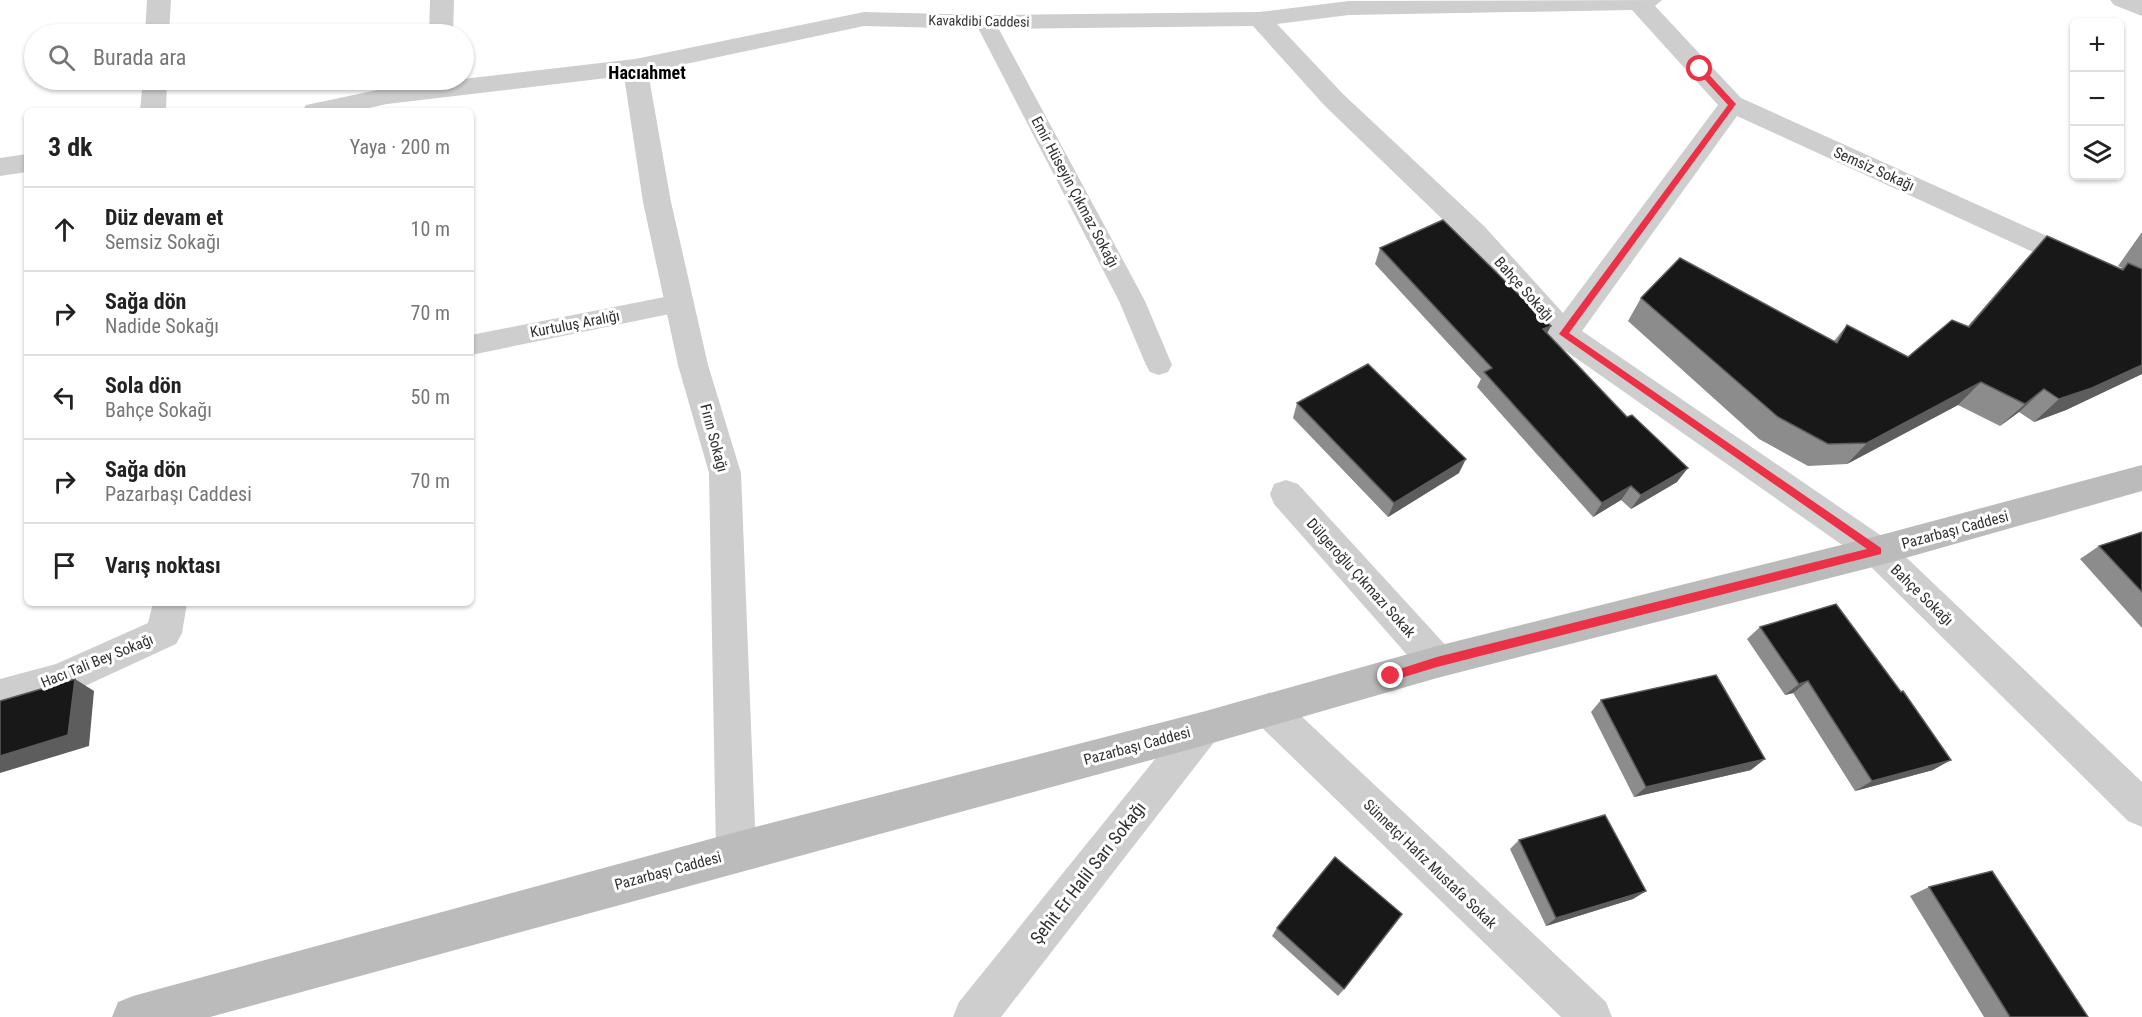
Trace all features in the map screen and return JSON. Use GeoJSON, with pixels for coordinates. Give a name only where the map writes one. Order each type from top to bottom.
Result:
{"type":"FeatureCollection","features":[{"type":"Feature","properties":{"kind":"street"},"geometry":{"type":"LineString","coordinates":[[158,24],[159,0]]}},
{"type":"Feature","properties":{"kind":"street"},"geometry":{"type":"LineString","coordinates":[[441,24],[442,0]]}},
{"type":"Feature","properties":{"kind":"street"},"geometry":{"type":"LineString","coordinates":[[2122,0],[2142,9]]}},
{"type":"Feature","properties":{"kind":"street","name":"Kavakdibi Caddesi"},"geometry":{"type":"LineString","coordinates":[[474,82],[634,67],[865,9],[985,22],[1259,19],[1348,4],[1642,1]]}},
{"type":"Feature","properties":{"kind":"street","name":"Semsiz Sokağı"},"geometry":{"type":"LineString","coordinates":[[1642,1],[1732,104],[2142,291]]}},
{"type":"Feature","properties":{"kind":"street","name":"Bahçe Sokağı"},"geometry":{"type":"LineString","coordinates":[[1259,19],[1334,100],[1474,232],[1564,334],[1877,551],[2142,808]]}},
{"type":"Feature","properties":{"kind":"street","name":"Fırın Sokağı"},"geometry":{"type":"LineString","coordinates":[[634,67],[657,202],[693,366],[725,473],[736,852]]}},
{"type":"Feature","properties":{"kind":"street"},"geometry":{"type":"LineString","coordinates":[[153,108],[154,90]]}},
{"type":"Feature","properties":{"kind":"street","name":"Kavakdibi Caddesi"},"geometry":{"type":"LineString","coordinates":[[346,108],[387,104],[425,90]]}},
{"type":"Feature","properties":{"kind":"street"},"geometry":{"type":"LineString","coordinates":[[1564,334],[1732,104]]}},
{"type":"Feature","properties":{"kind":"street"},"geometry":{"type":"LineString","coordinates":[[0,167],[24,163]]}},
{"type":"Feature","properties":{"kind":"street","name":"Pazarbaşı Caddesi"},"geometry":{"type":"LineString","coordinates":[[133,1017],[736,852],[1202,729],[1437,662],[1877,551],[2142,478]]}},
{"type":"Feature","properties":{"kind":"street","name":"Dülgeroğlu Çıkmazı Sokak"},"geometry":{"type":"LineString","coordinates":[[1286,494],[1437,662]]}},
{"type":"Feature","properties":{"kind":"street","name":"Hacı Tali Bey Sokağı"},"geometry":{"type":"LineString","coordinates":[[0,696],[61,679],[164,633],[169,606]]}},
{"type":"Feature","properties":{"kind":"street","name":"Sünnetçi Hafız Mustafa Sokak"},"geometry":{"type":"LineString","coordinates":[[1269,710],[1591,1017]]}},
{"type":"Feature","properties":{"kind":"street","name":"Şehit Er Halil Sarı Sokağı"},"geometry":{"type":"LineString","coordinates":[[974,1017],[1202,729]]}},
{"type":"Feature","properties":{"kind":"lane","name":"Emir Hüseyin Çıkmaz Sokağı"},"geometry":{"type":"LineString","coordinates":[[985,22],[1132,301],[1159,365]]}},
{"type":"Feature","properties":{"kind":"lane","name":"Kurtuluş Aralığı"},"geometry":{"type":"LineString","coordinates":[[474,344],[680,303]]}},
{"type":"Feature","properties":{"kind":"building"},"geometry":{"type":"Polygon","coordinates":[[[1443,220],[1551,326],[1543,329],[1627,417],[1632,415],[1688,468],[1641,495],[1631,486],[1602,503],[1484,372],[1492,368],[1380,248],[1443,220]]]}},
{"type":"Feature","properties":{"kind":"building"},"geometry":{"type":"Polygon","coordinates":[[[2047,236],[2123,270],[2128,263],[2142,269],[2142,365],[2092,388],[2059,399],[2044,389],[2025,404],[1981,382],[1867,443],[1828,444],[1778,417],[1641,298],[1680,258],[1837,343],[1847,325],[1908,357],[1952,320],[1969,327],[2047,236]]]}},
{"type":"Feature","properties":{"kind":"building"},"geometry":{"type":"Polygon","coordinates":[[[1368,364],[1466,459],[1394,503],[1297,403],[1368,364]]]}},
{"type":"Feature","properties":{"kind":"building"},"geometry":{"type":"Polygon","coordinates":[[[2142,532],[2142,592],[2099,546],[2142,532]]]}},
{"type":"Feature","properties":{"kind":"building"},"geometry":{"type":"Polygon","coordinates":[[[1836,604],[1901,692],[1903,691],[1951,760],[1872,781],[1808,681],[1799,684],[1760,627],[1836,604]]]}},
{"type":"Feature","properties":{"kind":"building"},"geometry":{"type":"Polygon","coordinates":[[[1716,675],[1765,759],[1646,787],[1601,700],[1716,675]]]}},
{"type":"Feature","properties":{"kind":"building"},"geometry":{"type":"Polygon","coordinates":[[[75,679],[68,735],[0,756],[0,701],[75,679]]]}},
{"type":"Feature","properties":{"kind":"building"},"geometry":{"type":"Polygon","coordinates":[[[1605,815],[1646,891],[1556,918],[1519,840],[1605,815]]]}},
{"type":"Feature","properties":{"kind":"building"},"geometry":{"type":"Polygon","coordinates":[[[1335,857],[1402,914],[1344,989],[1277,928],[1335,857]]]}},
{"type":"Feature","properties":{"kind":"building"},"geometry":{"type":"Polygon","coordinates":[[[1992,871],[2088,1017],[2010,1017],[1929,887],[1992,871]]]}},
{"type":"Feature","properties":{"kind":"district","name":"Hacıahmet"},"geometry":{"type":"Point","coordinates":[647,73]}},
{"type":"Feature","properties":{"kind":"route"},"geometry":{"type":"LineString","coordinates":[[1391,676],[1437,662],[1877,551],[1564,334],[1732,104],[1700,69]]}}]}
